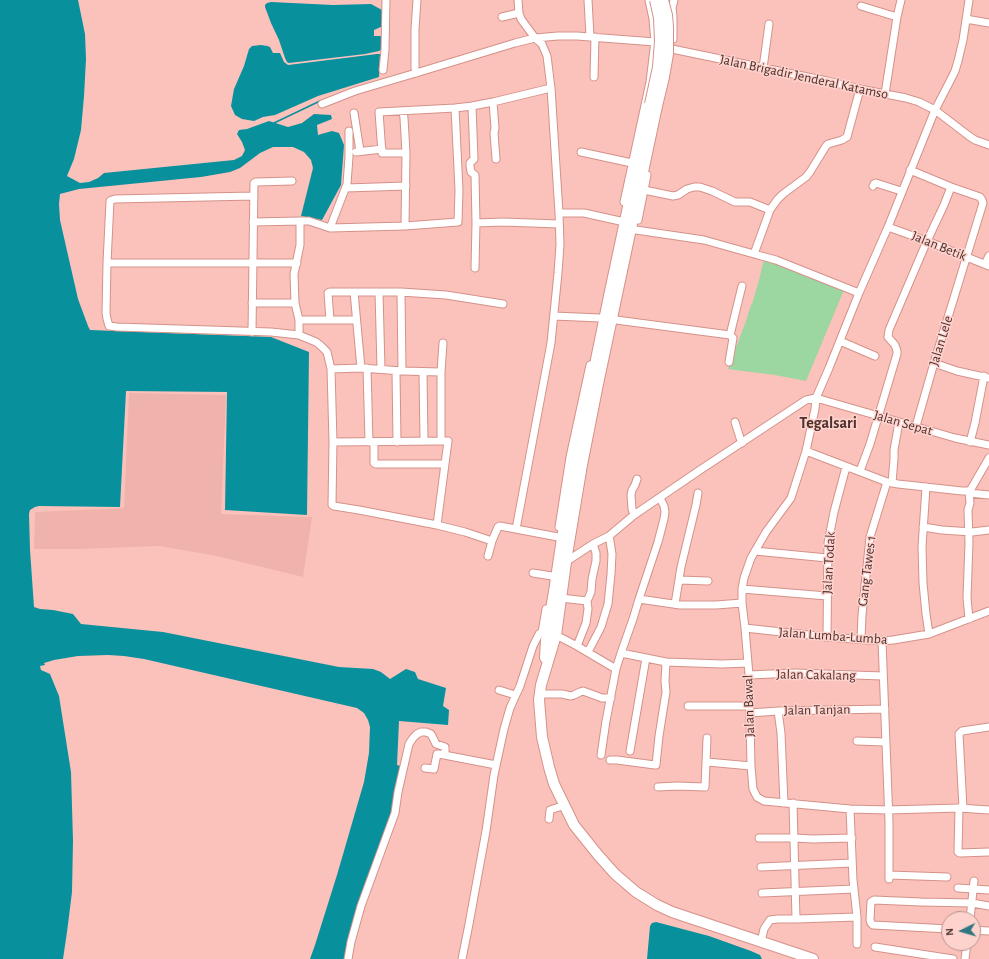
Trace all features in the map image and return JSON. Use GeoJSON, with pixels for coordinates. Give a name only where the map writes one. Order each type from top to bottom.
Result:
{"type":"FeatureCollection","features":[{"type":"Feature","properties":{"kind":"highway"},"geometry":{"type":"LineString","coordinates":[[548,633],[561,598],[582,465],[654,105],[660,41],[659,18],[655,0]]}},
{"type":"Feature","properties":{"kind":"highway"},"geometry":{"type":"LineString","coordinates":[[663,0],[668,27],[668,54],[664,77],[654,105],[609,296],[575,462],[548,633],[545,670],[540,684],[541,730],[554,784],[574,825],[615,874],[636,892],[647,900],[672,912],[813,959]]}},
{"type":"Feature","properties":{"kind":"street"},"geometry":{"type":"LineString","coordinates":[[383,70],[386,0]]}},
{"type":"Feature","properties":{"kind":"street"},"geometry":{"type":"LineString","coordinates":[[416,71],[415,29],[417,0]]}},
{"type":"Feature","properties":{"kind":"street"},"geometry":{"type":"LineString","coordinates":[[516,529],[550,343],[554,316],[560,244],[552,88],[547,56],[542,44],[533,36],[521,19],[518,0]]}},
{"type":"Feature","properties":{"kind":"street"},"geometry":{"type":"LineString","coordinates":[[588,0],[592,35],[594,77]]}},
{"type":"Feature","properties":{"kind":"street"},"geometry":{"type":"LineString","coordinates":[[548,633],[552,576],[570,457],[650,82],[655,42],[653,19],[649,0]]}},
{"type":"Feature","properties":{"kind":"street"},"geometry":{"type":"LineString","coordinates":[[669,0],[672,8]]}},
{"type":"Feature","properties":{"kind":"street"},"geometry":{"type":"LineString","coordinates":[[568,560],[672,49],[672,8],[674,0]]}},
{"type":"Feature","properties":{"kind":"street"},"geometry":{"type":"LineString","coordinates":[[885,94],[901,0]]}},
{"type":"Feature","properties":{"kind":"street","name":"Jalan Bawal"},"geometry":{"type":"LineString","coordinates":[[969,0],[958,61],[950,83],[935,110],[901,191],[888,227],[816,398],[806,451],[791,498],[766,532],[747,568],[742,589],[742,603],[749,675],[751,766],[753,789],[757,797],[764,801],[784,803],[793,809],[850,809],[888,816],[960,813],[989,810]]}},
{"type":"Feature","properties":{"kind":"street"},"geometry":{"type":"LineString","coordinates":[[861,6],[897,17]]}},
{"type":"Feature","properties":{"kind":"street"},"geometry":{"type":"LineString","coordinates":[[653,19],[672,8]]}},
{"type":"Feature","properties":{"kind":"street"},"geometry":{"type":"LineString","coordinates":[[502,17],[519,13]]}},
{"type":"Feature","properties":{"kind":"street"},"geometry":{"type":"LineString","coordinates":[[966,19],[989,23]]}},
{"type":"Feature","properties":{"kind":"street"},"geometry":{"type":"LineString","coordinates":[[763,68],[769,24]]}},
{"type":"Feature","properties":{"kind":"street"},"geometry":{"type":"LineString","coordinates":[[322,104],[355,91],[416,71],[514,43],[533,36],[592,35],[655,42]]}},
{"type":"Feature","properties":{"kind":"street","name":"Jalan Brigadir Jenderal Katamso"},"geometry":{"type":"LineString","coordinates":[[672,49],[906,98],[919,102],[935,110],[975,140],[989,145]]}},
{"type":"Feature","properties":{"kind":"street"},"geometry":{"type":"LineString","coordinates":[[406,153],[382,153],[379,112],[472,106],[552,88]]}},
{"type":"Feature","properties":{"kind":"street"},"geometry":{"type":"LineString","coordinates":[[754,254],[770,210],[777,200],[806,177],[828,144],[847,137],[860,89]]}},
{"type":"Feature","properties":{"kind":"street"},"geometry":{"type":"LineString","coordinates":[[493,102],[496,159]]}},
{"type":"Feature","properties":{"kind":"street"},"geometry":{"type":"LineString","coordinates":[[472,106],[474,159],[470,163],[470,166],[471,172],[474,175],[476,223],[475,268]]}},
{"type":"Feature","properties":{"kind":"street"},"geometry":{"type":"LineString","coordinates":[[253,222],[308,221],[330,228],[405,226],[458,222],[459,190],[455,108]]}},
{"type":"Feature","properties":{"kind":"street"},"geometry":{"type":"LineString","coordinates":[[403,111],[406,153],[405,226]]}},
{"type":"Feature","properties":{"kind":"street"},"geometry":{"type":"LineString","coordinates":[[354,113],[360,151]]}},
{"type":"Feature","properties":{"kind":"street"},"geometry":{"type":"LineString","coordinates":[[330,228],[346,188],[349,172],[349,134],[357,134]]}},
{"type":"Feature","properties":{"kind":"street"},"geometry":{"type":"LineString","coordinates":[[349,152],[382,150]]}},
{"type":"Feature","properties":{"kind":"street"},"geometry":{"type":"LineString","coordinates":[[581,152],[632,163]]}},
{"type":"Feature","properties":{"kind":"street"},"geometry":{"type":"LineString","coordinates":[[860,471],[870,444],[897,354],[895,345],[888,337],[888,333],[951,187],[910,170]]}},
{"type":"Feature","properties":{"kind":"street"},"geometry":{"type":"LineString","coordinates":[[252,332],[253,185],[256,182],[292,181]]}},
{"type":"Feature","properties":{"kind":"street"},"geometry":{"type":"LineString","coordinates":[[873,186],[876,183],[901,191]]}},
{"type":"Feature","properties":{"kind":"street"},"geometry":{"type":"LineString","coordinates":[[346,188],[406,186]]}},
{"type":"Feature","properties":{"kind":"street"},"geometry":{"type":"LineString","coordinates":[[644,190],[673,196],[678,195],[688,189],[700,187],[712,190],[735,202],[750,202],[770,210]]}},
{"type":"Feature","properties":{"kind":"street","name":"Jalan Lele"},"geometry":{"type":"LineString","coordinates":[[916,426],[982,205],[982,200],[980,197],[951,187]]}},
{"type":"Feature","properties":{"kind":"street"},"geometry":{"type":"LineString","coordinates":[[253,196],[110,201],[106,313],[109,326],[271,332],[299,335],[316,342],[327,352],[331,369],[333,442],[332,505],[437,525],[492,541]]}},
{"type":"Feature","properties":{"kind":"street"},"geometry":{"type":"LineString","coordinates":[[559,213],[584,213],[620,221]]}},
{"type":"Feature","properties":{"kind":"street"},"geometry":{"type":"LineString","coordinates":[[299,335],[295,303],[294,274],[300,245],[300,221]]}},
{"type":"Feature","properties":{"kind":"street"},"geometry":{"type":"LineString","coordinates":[[476,223],[503,222],[559,224]]}},
{"type":"Feature","properties":{"kind":"street","name":"Jalan Betik"},"geometry":{"type":"LineString","coordinates":[[888,227],[927,240],[987,266]]}},
{"type":"Feature","properties":{"kind":"street"},"geometry":{"type":"LineString","coordinates":[[636,230],[704,240],[776,260],[859,293]]}},
{"type":"Feature","properties":{"kind":"street"},"geometry":{"type":"LineString","coordinates":[[987,266],[989,256]]}},
{"type":"Feature","properties":{"kind":"street"},"geometry":{"type":"LineString","coordinates":[[107,263],[297,263]]}},
{"type":"Feature","properties":{"kind":"street"},"geometry":{"type":"LineString","coordinates":[[729,362],[733,338],[730,334],[742,286]]}},
{"type":"Feature","properties":{"kind":"street"},"geometry":{"type":"LineString","coordinates":[[354,292],[356,320],[364,368],[374,463],[445,464]]}},
{"type":"Feature","properties":{"kind":"street"},"geometry":{"type":"LineString","coordinates":[[379,292],[381,370]]}},
{"type":"Feature","properties":{"kind":"street"},"geometry":{"type":"LineString","coordinates":[[330,320],[329,293],[401,292],[446,295],[503,304]]}},
{"type":"Feature","properties":{"kind":"street"},"geometry":{"type":"LineString","coordinates":[[396,442],[401,292]]}},
{"type":"Feature","properties":{"kind":"street"},"geometry":{"type":"LineString","coordinates":[[252,303],[295,303]]}},
{"type":"Feature","properties":{"kind":"street"},"geometry":{"type":"LineString","coordinates":[[554,316],[600,318]]}},
{"type":"Feature","properties":{"kind":"street"},"geometry":{"type":"LineString","coordinates":[[298,320],[356,320]]}},
{"type":"Feature","properties":{"kind":"street"},"geometry":{"type":"LineString","coordinates":[[616,320],[730,334]]}},
{"type":"Feature","properties":{"kind":"street"},"geometry":{"type":"LineString","coordinates":[[840,341],[875,356]]}},
{"type":"Feature","properties":{"kind":"street"},"geometry":{"type":"LineString","coordinates":[[437,525],[445,464],[441,372],[443,342]]}},
{"type":"Feature","properties":{"kind":"street"},"geometry":{"type":"LineString","coordinates":[[934,363],[957,371],[986,377],[970,442]]}},
{"type":"Feature","properties":{"kind":"street"},"geometry":{"type":"LineString","coordinates":[[331,369],[364,368],[441,372]]}},
{"type":"Feature","properties":{"kind":"street"},"geometry":{"type":"LineString","coordinates":[[423,372],[424,441]]}},
{"type":"Feature","properties":{"kind":"street"},"geometry":{"type":"LineString","coordinates":[[568,560],[592,544],[609,536],[634,515],[806,400],[816,398]]}},
{"type":"Feature","properties":{"kind":"street","name":"Jalan Sepat"},"geometry":{"type":"LineString","coordinates":[[816,398],[970,442],[989,445]]}},
{"type":"Feature","properties":{"kind":"street"},"geometry":{"type":"LineString","coordinates":[[735,422],[742,443]]}},
{"type":"Feature","properties":{"kind":"street","name":"Gang Tawes 1"},"geometry":{"type":"LineString","coordinates":[[861,639],[870,538],[890,482],[899,422]]}},
{"type":"Feature","properties":{"kind":"street"},"geometry":{"type":"LineString","coordinates":[[333,442],[396,442],[444,439]]}},
{"type":"Feature","properties":{"kind":"street"},"geometry":{"type":"LineString","coordinates":[[806,451],[890,482],[989,495]]}},
{"type":"Feature","properties":{"kind":"street"},"geometry":{"type":"LineString","coordinates":[[969,619],[967,598],[968,510],[970,503],[969,492],[989,458]]}},
{"type":"Feature","properties":{"kind":"street","name":"Jalan Todak"},"geometry":{"type":"LineString","coordinates":[[827,637],[827,558],[830,533],[846,467]]}},
{"type":"Feature","properties":{"kind":"street"},"geometry":{"type":"LineString","coordinates":[[634,515],[631,495],[637,479]]}},
{"type":"Feature","properties":{"kind":"street"},"geometry":{"type":"LineString","coordinates":[[926,487],[922,547],[923,583],[929,634]]}},
{"type":"Feature","properties":{"kind":"street"},"geometry":{"type":"LineString","coordinates":[[675,604],[698,493]]}},
{"type":"Feature","properties":{"kind":"street"},"geometry":{"type":"LineString","coordinates":[[601,755],[616,670],[658,542],[664,519],[664,506],[660,498]]}},
{"type":"Feature","properties":{"kind":"street"},"geometry":{"type":"LineString","coordinates":[[488,556],[498,527],[558,537]]}},
{"type":"Feature","properties":{"kind":"street"},"geometry":{"type":"LineString","coordinates":[[923,527],[972,532],[989,530]]}},
{"type":"Feature","properties":{"kind":"street"},"geometry":{"type":"LineString","coordinates":[[588,652],[601,627],[608,604],[612,554],[609,536]]}},
{"type":"Feature","properties":{"kind":"street"},"geometry":{"type":"LineString","coordinates":[[577,646],[586,623],[588,609],[587,601],[591,592],[596,561],[596,553],[592,544]]}},
{"type":"Feature","properties":{"kind":"street"},"geometry":{"type":"LineString","coordinates":[[755,551],[827,558]]}},
{"type":"Feature","properties":{"kind":"street"},"geometry":{"type":"LineString","coordinates":[[533,573],[552,576]]}},
{"type":"Feature","properties":{"kind":"street"},"geometry":{"type":"LineString","coordinates":[[679,580],[708,581]]}},
{"type":"Feature","properties":{"kind":"street"},"geometry":{"type":"LineString","coordinates":[[742,589],[827,596]]}},
{"type":"Feature","properties":{"kind":"street"},"geometry":{"type":"LineString","coordinates":[[561,598],[587,601]]}},
{"type":"Feature","properties":{"kind":"street"},"geometry":{"type":"LineString","coordinates":[[639,599],[675,604],[716,605],[742,603]]}},
{"type":"Feature","properties":{"kind":"street","name":"Jalan Lumba-Lumba"},"geometry":{"type":"LineString","coordinates":[[745,628],[827,637],[882,641],[905,639],[929,634],[989,612]]}},
{"type":"Feature","properties":{"kind":"street"},"geometry":{"type":"LineString","coordinates":[[462,959],[471,916],[496,765],[505,723],[515,695],[520,686],[533,646],[539,634],[548,633],[577,646],[616,670]]}},
{"type":"Feature","properties":{"kind":"street"},"geometry":{"type":"LineString","coordinates":[[882,641],[889,877],[947,877]]}},
{"type":"Feature","properties":{"kind":"street"},"geometry":{"type":"LineString","coordinates":[[621,653],[666,662],[722,664],[748,663]]}},
{"type":"Feature","properties":{"kind":"street"},"geometry":{"type":"LineString","coordinates":[[630,751],[646,658]]}},
{"type":"Feature","properties":{"kind":"street"},"geometry":{"type":"LineString","coordinates":[[610,760],[656,765],[666,692],[666,662]]}},
{"type":"Feature","properties":{"kind":"street","name":"Jalan Cakalang"},"geometry":{"type":"LineString","coordinates":[[749,675],[795,673],[883,676]]}},
{"type":"Feature","properties":{"kind":"street"},"geometry":{"type":"LineString","coordinates":[[499,690],[515,695]]}},
{"type":"Feature","properties":{"kind":"street"},"geometry":{"type":"LineString","coordinates":[[540,694],[562,694],[571,696],[583,691],[602,698],[611,698]]}},
{"type":"Feature","properties":{"kind":"street","name":"Jalan Tanjan"},"geometry":{"type":"LineString","coordinates":[[688,706],[778,711],[884,709]]}},
{"type":"Feature","properties":{"kind":"street"},"geometry":{"type":"LineString","coordinates":[[778,711],[781,733],[784,803]]}},
{"type":"Feature","properties":{"kind":"street"},"geometry":{"type":"LineString","coordinates":[[989,727],[962,731],[959,734],[960,813],[958,852],[989,852]]}},
{"type":"Feature","properties":{"kind":"street"},"geometry":{"type":"LineString","coordinates":[[348,959],[361,906],[395,813],[398,792],[410,744],[417,734],[426,732],[431,734],[436,744],[445,747],[445,755]]}},
{"type":"Feature","properties":{"kind":"street"},"geometry":{"type":"LineString","coordinates":[[658,787],[705,787],[707,738]]}},
{"type":"Feature","properties":{"kind":"street"},"geometry":{"type":"LineString","coordinates":[[857,741],[885,742]]}},
{"type":"Feature","properties":{"kind":"street"},"geometry":{"type":"LineString","coordinates":[[425,768],[434,769],[437,754],[496,765]]}},
{"type":"Feature","properties":{"kind":"street"},"geometry":{"type":"LineString","coordinates":[[706,762],[751,766]]}},
{"type":"Feature","properties":{"kind":"street"},"geometry":{"type":"LineString","coordinates":[[549,819],[550,810],[566,809]]}},
{"type":"Feature","properties":{"kind":"street"},"geometry":{"type":"LineString","coordinates":[[793,809],[796,866],[796,919]]}},
{"type":"Feature","properties":{"kind":"street"},"geometry":{"type":"LineString","coordinates":[[850,809],[852,863],[857,917],[856,944]]}},
{"type":"Feature","properties":{"kind":"street"},"geometry":{"type":"LineString","coordinates":[[759,838],[852,838]]}},
{"type":"Feature","properties":{"kind":"street"},"geometry":{"type":"LineString","coordinates":[[761,867],[852,863]]}},
{"type":"Feature","properties":{"kind":"street"},"geometry":{"type":"LineString","coordinates":[[971,911],[974,885]]}},
{"type":"Feature","properties":{"kind":"street"},"geometry":{"type":"LineString","coordinates":[[958,888],[974,885],[989,890]]}},
{"type":"Feature","properties":{"kind":"street"},"geometry":{"type":"LineString","coordinates":[[762,893],[854,889]]}},
{"type":"Feature","properties":{"kind":"street"},"geometry":{"type":"LineString","coordinates":[[941,929],[873,925],[870,920],[871,902],[874,900],[972,903],[989,906]]}},
{"type":"Feature","properties":{"kind":"street"},"geometry":{"type":"LineString","coordinates":[[761,942],[764,929],[770,920],[857,917]]}},
{"type":"Feature","properties":{"kind":"street"},"geometry":{"type":"LineString","coordinates":[[875,947],[953,959]]}},
{"type":"Feature","properties":{"kind":"shaded area"},"geometry":{"type":"Polygon","coordinates":[[[129,393],[226,395],[221,514],[312,517],[303,577],[217,556],[159,546],[34,549],[35,512],[124,508],[129,393]]]}},
{"type":"Feature","properties":{"kind":"green space"},"geometry":{"type":"Polygon","coordinates":[[[764,259],[846,285],[806,381],[775,375],[728,369],[752,304],[764,259]]]}},
{"type":"Feature","properties":{"kind":"water"},"geometry":{"type":"Polygon","coordinates":[[[0,0],[78,0],[85,34],[86,59],[84,96],[81,130],[74,159],[67,176],[80,183],[89,182],[98,178],[104,173],[234,160],[242,156],[245,150],[237,134],[239,130],[247,129],[269,121],[288,127],[302,123],[314,114],[331,115],[332,119],[317,125],[318,135],[332,131],[339,133],[344,145],[341,185],[322,220],[301,216],[313,168],[311,160],[304,152],[293,147],[273,147],[260,153],[240,168],[230,172],[201,177],[79,189],[60,194],[59,204],[60,220],[78,299],[90,330],[271,337],[309,352],[307,515],[225,510],[227,392],[126,391],[120,507],[39,506],[30,510],[29,514],[34,607],[73,614],[81,624],[163,632],[339,667],[373,669],[381,672],[390,679],[406,669],[415,672],[418,679],[446,688],[443,706],[449,710],[448,725],[399,721],[397,765],[401,766],[393,811],[358,904],[344,959],[310,959],[337,875],[364,782],[369,753],[370,727],[364,713],[357,708],[144,659],[108,655],[78,656],[54,660],[40,666],[41,670],[50,674],[59,696],[71,772],[73,841],[72,892],[67,932],[63,959],[0,959],[0,0]]]}},
{"type":"Feature","properties":{"kind":"water"},"geometry":{"type":"Polygon","coordinates":[[[267,3],[333,5],[371,4],[383,12],[383,26],[374,30],[374,36],[382,36],[382,49],[365,54],[289,63],[285,58],[265,7],[267,3]]]}},
{"type":"Feature","properties":{"kind":"water"},"geometry":{"type":"Polygon","coordinates":[[[261,45],[270,47],[273,53],[280,53],[284,62],[288,65],[380,54],[379,77],[318,96],[275,115],[263,117],[254,121],[242,119],[235,115],[231,106],[234,89],[244,66],[249,49],[252,46],[261,45]]]}},
{"type":"Feature","properties":{"kind":"water"},"geometry":{"type":"Polygon","coordinates":[[[656,922],[709,936],[751,951],[760,955],[762,959],[647,959],[650,926],[652,923],[656,922]]]}},
{"type":"Feature","properties":{"kind":"waterway"},"geometry":{"type":"LineString","coordinates":[[274,123],[320,101]]}},
{"type":"Feature","properties":{"kind":"district","name":"Tegalsari"},"geometry":{"type":"Point","coordinates":[828,423]}}]}
